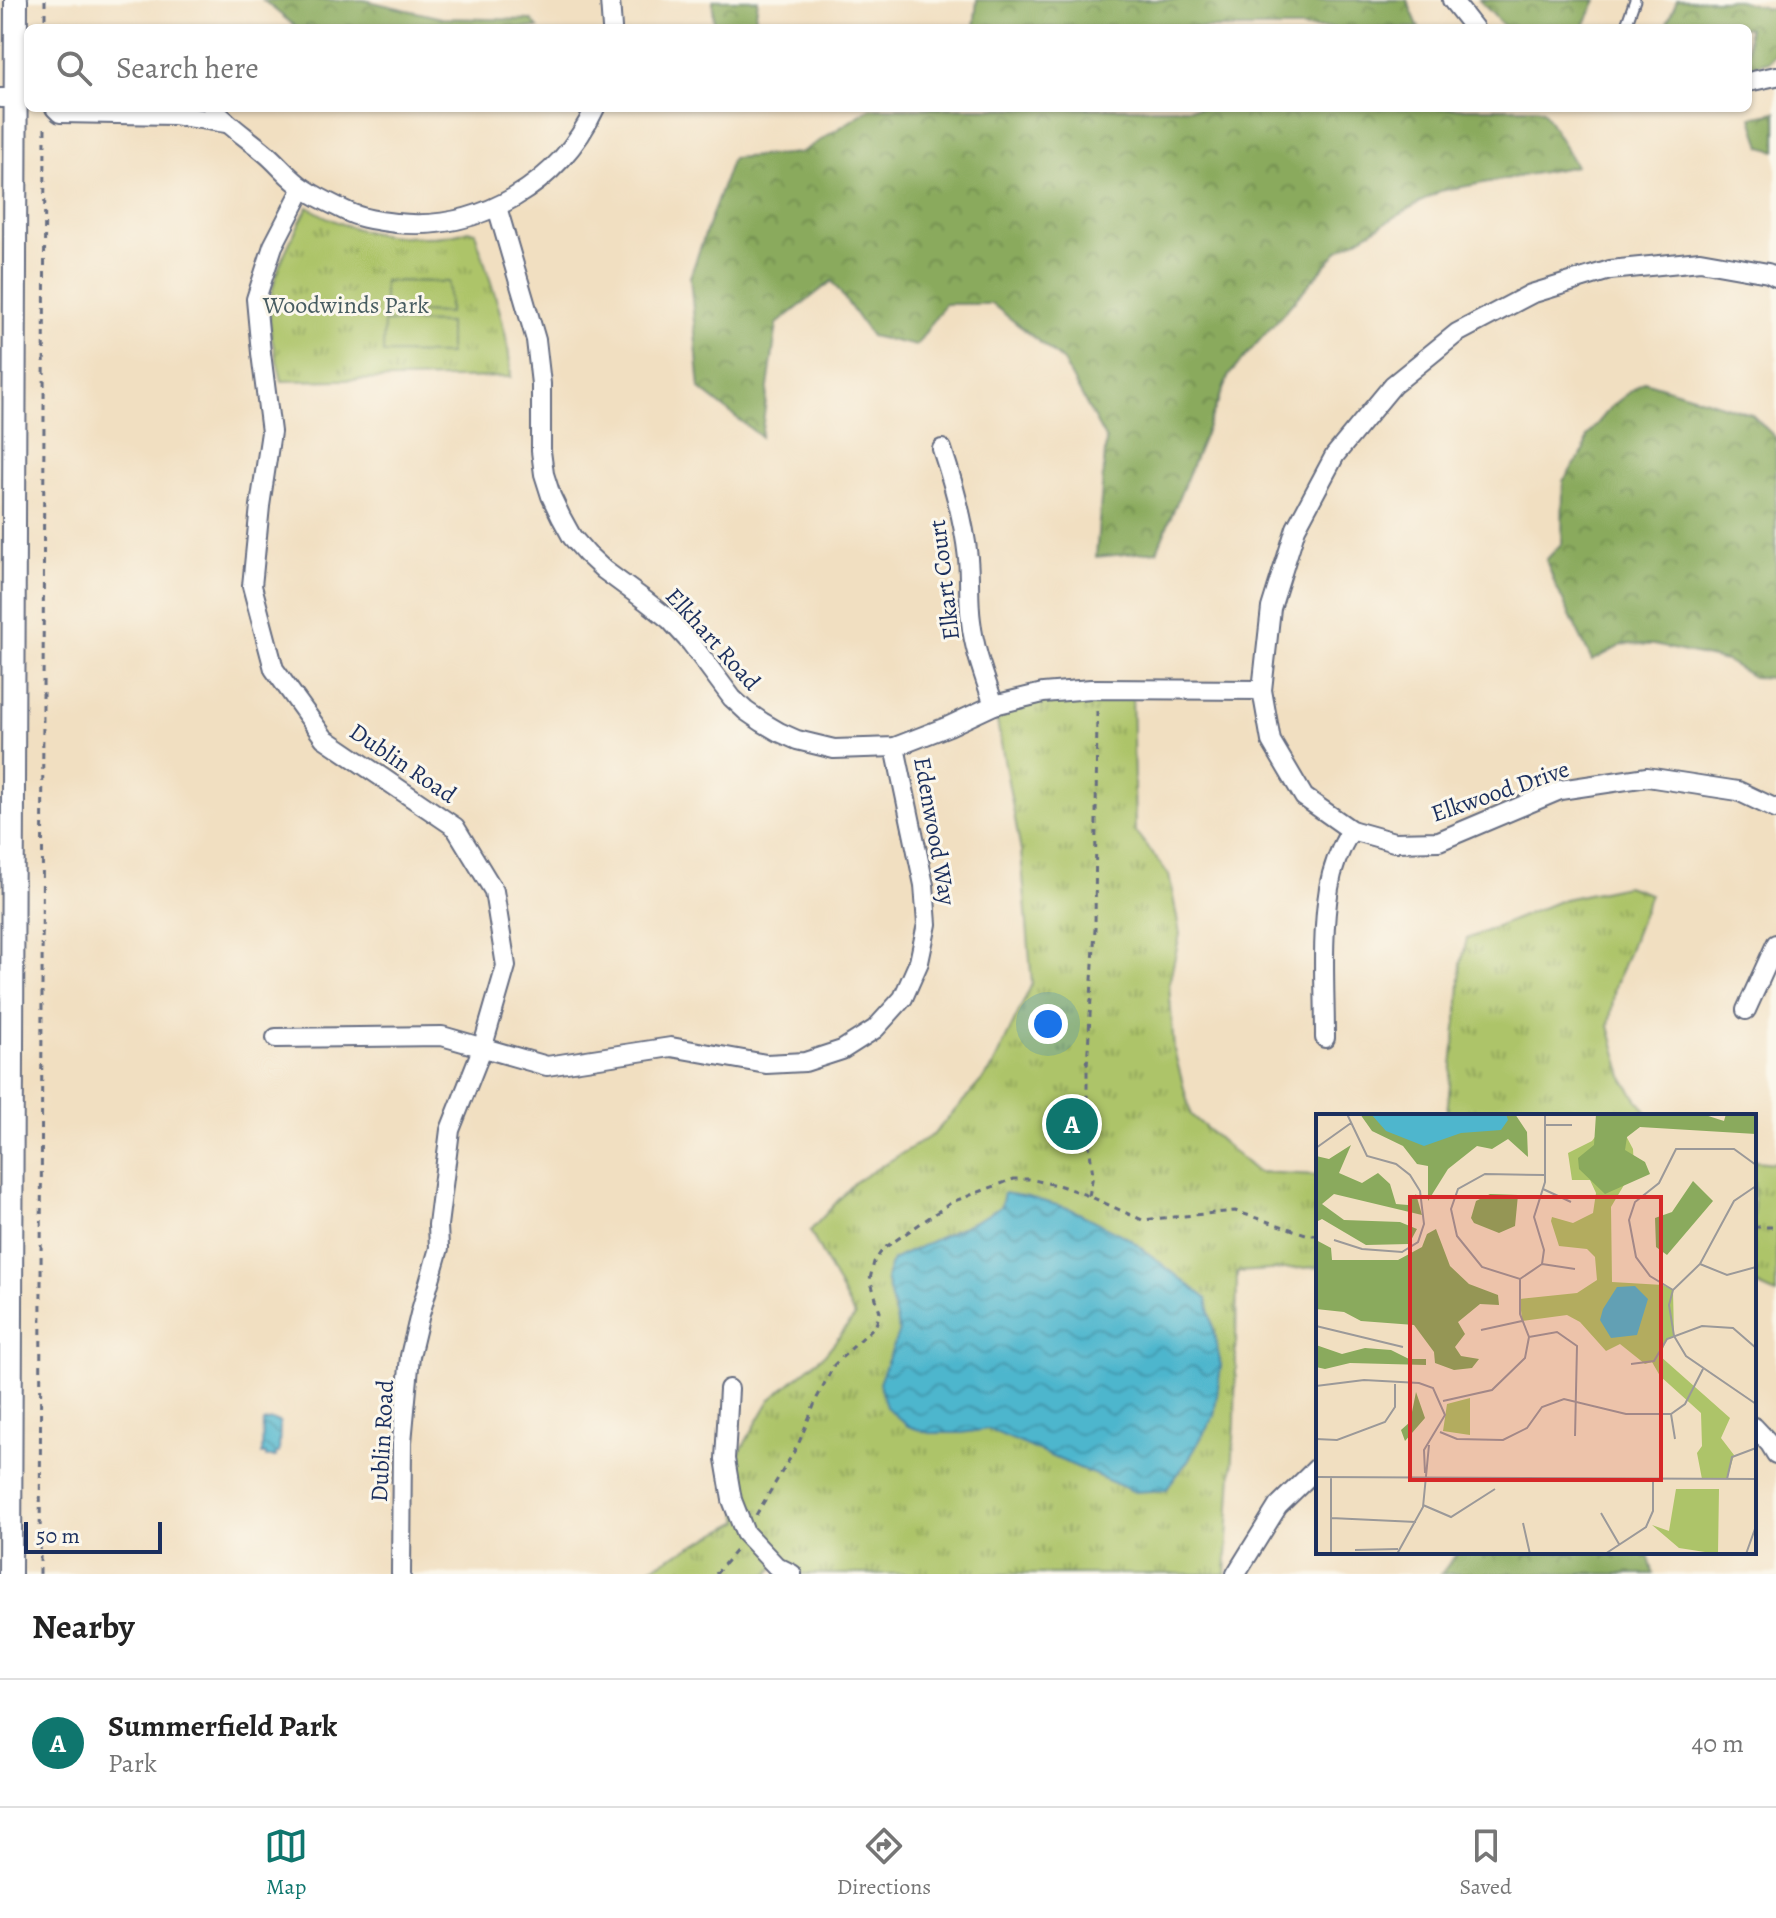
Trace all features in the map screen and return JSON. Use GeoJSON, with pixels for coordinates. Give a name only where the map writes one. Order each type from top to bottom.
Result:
{"type":"FeatureCollection","features":[{"type":"Feature","properties":{"kind":"street"},"geometry":{"type":"LineString","coordinates":[[10,1574],[5,1524],[16,0]]}},
{"type":"Feature","properties":{"kind":"street"},"geometry":{"type":"LineString","coordinates":[[610,0],[612,24]]}},
{"type":"Feature","properties":{"kind":"street"},"geometry":{"type":"LineString","coordinates":[[1452,0],[1471,24]]}},
{"type":"Feature","properties":{"kind":"street"},"geometry":{"type":"LineString","coordinates":[[1752,81],[1776,76]]}},
{"type":"Feature","properties":{"kind":"street"},"geometry":{"type":"LineString","coordinates":[[216,112],[303,188],[350,213],[396,223],[423,224],[443,223],[480,214],[532,186],[563,159],[593,112]]}},
{"type":"Feature","properties":{"kind":"street"},"geometry":{"type":"LineString","coordinates":[[50,116],[60,113],[174,115],[226,123]]}},
{"type":"Feature","properties":{"kind":"street","name":"Dublin Road"},"geometry":{"type":"LineString","coordinates":[[303,188],[273,246],[256,299],[271,432],[252,586],[274,669],[324,738],[455,827],[494,891],[506,966],[482,1049],[450,1130],[438,1225],[439,1248],[410,1356],[402,1442],[401,1574]]}},
{"type":"Feature","properties":{"kind":"street","name":"Elkhart Road"},"geometry":{"type":"LineString","coordinates":[[497,207],[536,340],[544,474],[551,496],[572,537],[604,570],[670,620],[732,698],[762,722],[797,740],[834,749],[895,747],[994,705],[1043,693],[1091,689],[1262,690]]}},
{"type":"Feature","properties":{"kind":"street","name":"Elkwood Drive"},"geometry":{"type":"LineString","coordinates":[[1776,277],[1700,261],[1610,270],[1531,294],[1457,333],[1393,385],[1335,455],[1296,528],[1271,608],[1262,690],[1271,741],[1304,797],[1351,830],[1394,842],[1439,841],[1560,790],[1647,777],[1738,791],[1776,809]]}},
{"type":"Feature","properties":{"kind":"street","name":"Elkart Court"},"geometry":{"type":"LineString","coordinates":[[942,449],[964,525],[971,621],[994,705]]}},
{"type":"Feature","properties":{"kind":"street","name":"Edenwood Way"},"geometry":{"type":"LineString","coordinates":[[276,1038],[442,1036],[547,1066],[671,1047],[766,1064],[805,1062],[842,1050],[875,1029],[903,998],[919,962],[927,924],[924,885],[895,747]]}},
{"type":"Feature","properties":{"kind":"street"},"geometry":{"type":"LineString","coordinates":[[1325,1038],[1325,933],[1329,886],[1341,848],[1351,830]]}},
{"type":"Feature","properties":{"kind":"street"},"geometry":{"type":"LineString","coordinates":[[1746,1010],[1776,944]]}},
{"type":"Feature","properties":{"kind":"street"},"geometry":{"type":"LineString","coordinates":[[729,1389],[725,1459],[732,1500],[745,1533],[776,1566],[792,1574]]}},
{"type":"Feature","properties":{"kind":"street"},"geometry":{"type":"LineString","coordinates":[[1756,1429],[1776,1454]]}},
{"type":"Feature","properties":{"kind":"street"},"geometry":{"type":"LineString","coordinates":[[1236,1574],[1278,1506],[1316,1469]]}},
{"type":"Feature","properties":{"kind":"lane"},"geometry":{"type":"LineString","coordinates":[[1626,24],[1635,0]]}},
{"type":"Feature","properties":{"kind":"path"},"geometry":{"type":"LineString","coordinates":[[45,0],[45,24]]}},
{"type":"Feature","properties":{"kind":"path"},"geometry":{"type":"LineString","coordinates":[[40,1574],[50,116]]}},
{"type":"Feature","properties":{"kind":"path"},"geometry":{"type":"LineString","coordinates":[[1089,1196],[1093,1175],[1087,1129],[1087,1067],[1095,929],[1097,708]]}},
{"type":"Feature","properties":{"kind":"path"},"geometry":{"type":"LineString","coordinates":[[716,1574],[736,1550],[798,1445],[834,1365],[876,1325],[880,1312],[870,1279],[874,1262],[883,1249],[952,1202],[1014,1179],[1029,1179],[1089,1196],[1142,1220],[1235,1211],[1316,1235]]}},
{"type":"Feature","properties":{"kind":"green space"},"geometry":{"type":"Polygon","coordinates":[[[263,0],[364,0],[442,18],[532,20],[535,24],[292,24],[263,0]]]}},
{"type":"Feature","properties":{"kind":"green space"},"geometry":{"type":"Polygon","coordinates":[[[713,0],[758,0],[755,24],[714,24],[713,0]]]}},
{"type":"Feature","properties":{"kind":"green space"},"geometry":{"type":"Polygon","coordinates":[[[977,0],[1407,0],[1417,24],[974,24],[977,0]]]}},
{"type":"Feature","properties":{"kind":"green space"},"geometry":{"type":"Polygon","coordinates":[[[1479,0],[1596,0],[1585,24],[1502,24],[1479,0]]]}},
{"type":"Feature","properties":{"kind":"green space"},"geometry":{"type":"Polygon","coordinates":[[[1677,0],[1738,0],[1776,11],[1776,54],[1769,61],[1752,66],[1752,24],[1667,24],[1677,0]]]}},
{"type":"Feature","properties":{"kind":"green space"},"geometry":{"type":"Polygon","coordinates":[[[865,112],[1544,112],[1576,166],[1440,191],[1339,250],[1229,375],[1157,551],[1096,557],[1106,440],[1062,360],[992,304],[945,304],[916,346],[871,336],[832,281],[777,324],[761,437],[700,389],[690,277],[732,158],[800,153],[865,112]]]}},
{"type":"Feature","properties":{"kind":"green space"},"geometry":{"type":"Polygon","coordinates":[[[1776,112],[1776,151],[1761,147],[1752,117],[1776,112]]]}},
{"type":"Feature","properties":{"kind":"green space","name":"Woodwinds Park"},"geometry":{"type":"Polygon","coordinates":[[[308,207],[337,222],[378,234],[430,237],[468,230],[475,232],[502,322],[511,377],[282,381],[270,326],[271,294],[280,264],[308,207]]]}},
{"type":"Feature","properties":{"kind":"green space"},"geometry":{"type":"Polygon","coordinates":[[[384,281],[449,282],[449,313],[384,311],[384,281]]]}},
{"type":"Feature","properties":{"kind":"green space"},"geometry":{"type":"Polygon","coordinates":[[[384,322],[449,323],[449,354],[383,353],[384,322]]]}},
{"type":"Feature","properties":{"kind":"green space"},"geometry":{"type":"Polygon","coordinates":[[[1644,381],[1751,414],[1776,438],[1776,678],[1753,677],[1726,661],[1654,645],[1624,644],[1592,661],[1555,584],[1546,560],[1562,543],[1563,481],[1584,451],[1587,436],[1612,406],[1644,381]]]}},
{"type":"Feature","properties":{"kind":"green space"},"geometry":{"type":"Polygon","coordinates":[[[1132,689],[1135,831],[1169,875],[1180,934],[1169,984],[1174,1050],[1191,1115],[1257,1172],[1316,1175],[1316,1267],[1237,1272],[1235,1422],[1226,1574],[792,1574],[776,1566],[768,1574],[647,1574],[650,1568],[740,1521],[727,1474],[770,1400],[825,1354],[855,1317],[810,1231],[855,1182],[934,1134],[991,1070],[1032,984],[1021,852],[994,705],[1132,689]]]}},
{"type":"Feature","properties":{"kind":"green space"},"geometry":{"type":"Polygon","coordinates":[[[1626,886],[1650,894],[1615,987],[1609,1026],[1624,1080],[1648,1114],[1445,1114],[1461,964],[1467,939],[1564,899],[1626,886]]]}},
{"type":"Feature","properties":{"kind":"green space"},"geometry":{"type":"Polygon","coordinates":[[[1756,1161],[1776,1163],[1776,1294],[1756,1285],[1756,1161]]]}},
{"type":"Feature","properties":{"kind":"green space"},"geometry":{"type":"Polygon","coordinates":[[[1456,1554],[1648,1554],[1654,1574],[1441,1574],[1456,1554]]]}},
{"type":"Feature","properties":{"kind":"water"},"geometry":{"type":"Polygon","coordinates":[[[1004,1193],[1071,1209],[1130,1239],[1207,1299],[1221,1366],[1214,1416],[1189,1459],[1166,1490],[1135,1492],[988,1429],[929,1433],[908,1426],[886,1407],[879,1383],[899,1331],[886,1278],[892,1260],[987,1215],[1001,1206],[1004,1193]]]}},
{"type":"Feature","properties":{"kind":"water"},"geometry":{"type":"Polygon","coordinates":[[[263,1422],[280,1422],[279,1453],[276,1457],[266,1457],[262,1454],[263,1422]]]}},
{"type":"Feature","properties":{"kind":"place","name":"Summerfield Park"},"geometry":{"type":"Point","coordinates":[1072,1124]}}]}
